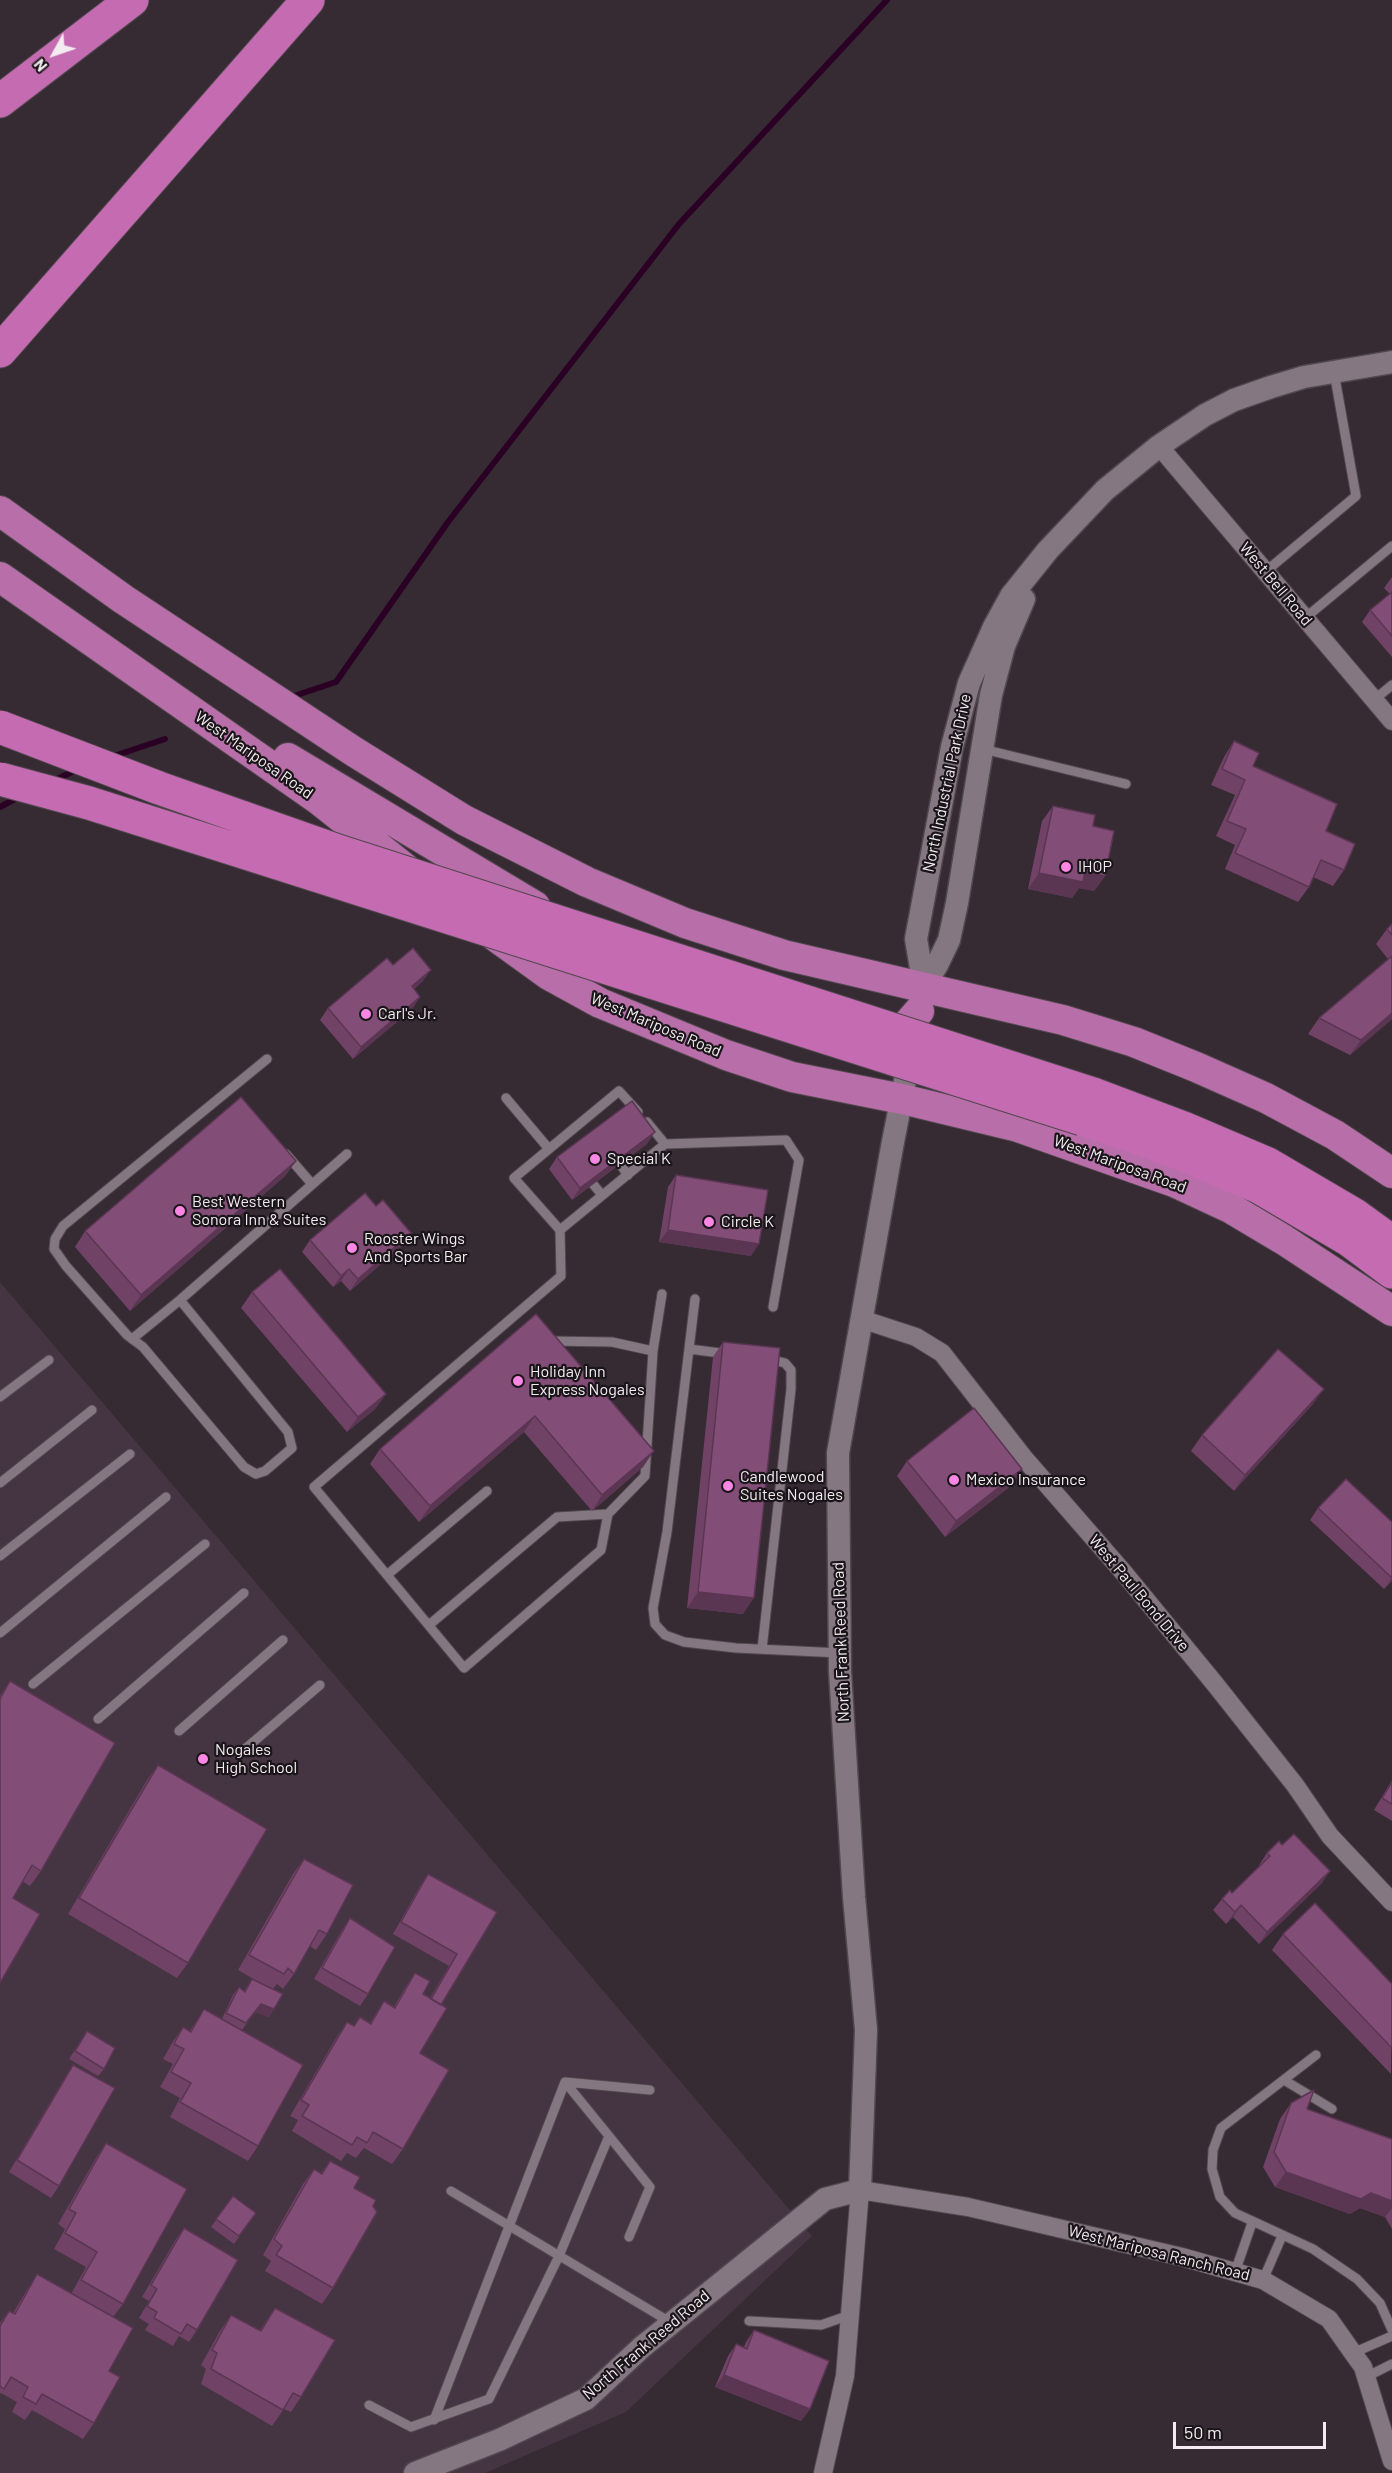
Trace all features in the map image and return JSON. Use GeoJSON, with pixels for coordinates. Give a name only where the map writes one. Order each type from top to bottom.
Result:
{"type":"FeatureCollection","features":[{"type":"Feature","properties":{"kind":"highway"},"geometry":{"type":"LineString","coordinates":[[0,101],[132,0]]}},
{"type":"Feature","properties":{"kind":"highway"},"geometry":{"type":"LineString","coordinates":[[0,351],[308,0]]}},
{"type":"Feature","properties":{"kind":"highway"},"geometry":{"type":"LineString","coordinates":[[0,511],[240,678],[353,751],[464,820],[587,882],[685,922],[921,999],[1063,1020],[1134,1042],[1266,1098],[1335,1135],[1392,1173]]}},
{"type":"Feature","properties":{"kind":"highway","name":"West Mariposa Road"},"geometry":{"type":"LineString","coordinates":[[0,577],[155,686],[323,790],[484,929],[549,975],[600,1003],[726,1055],[792,1077],[902,1099],[1018,1127],[1174,1182],[1232,1209],[1284,1240],[1392,1311]]}},
{"type":"Feature","properties":{"kind":"highway"},"geometry":{"type":"LineString","coordinates":[[0,727],[159,788],[341,852],[1088,1106],[1176,1152],[1259,1187],[1349,1240],[1392,1272]]}},
{"type":"Feature","properties":{"kind":"highway"},"geometry":{"type":"LineString","coordinates":[[0,779],[88,803],[1088,1106],[1186,1129],[1268,1164],[1354,1215],[1392,1242]]}},
{"type":"Feature","properties":{"kind":"highway"},"geometry":{"type":"LineString","coordinates":[[323,790],[583,932],[634,956],[758,1002],[864,1034],[881,1035],[906,1026],[921,999]]}},
{"type":"Feature","properties":{"kind":"street","name":"North Industrial Park Drive"},"geometry":{"type":"LineString","coordinates":[[902,1099],[921,999],[916,939],[953,742],[969,683],[994,627],[1011,596],[1061,536],[1105,490],[1159,446],[1204,415],[1234,400],[1293,380],[1392,362]]}},
{"type":"Feature","properties":{"kind":"street","name":"West Bell Road"},"geometry":{"type":"LineString","coordinates":[[1159,446],[1392,721]]}},
{"type":"Feature","properties":{"kind":"street","name":"North Industrial Park Drive"},"geometry":{"type":"LineString","coordinates":[[921,999],[949,940],[957,903],[981,748],[991,695],[1004,646],[1021,603],[1061,536]]}},
{"type":"Feature","properties":{"kind":"street"},"geometry":{"type":"LineString","coordinates":[[953,742],[981,748]]}},
{"type":"Feature","properties":{"kind":"street","name":"North Frank Reed Road"},"geometry":{"type":"LineString","coordinates":[[823,2473],[845,2376],[860,2190],[866,2030],[854,1897],[840,1653],[838,1453],[902,1099]]}},
{"type":"Feature","properties":{"kind":"street","name":"West Paul Bond Drive"},"geometry":{"type":"LineString","coordinates":[[861,1319],[916,1337],[942,1353],[1024,1458],[1124,1573],[1215,1684],[1295,1785],[1330,1836],[1392,1902]]}},
{"type":"Feature","properties":{"kind":"street","name":"North Frank Reed Road"},"geometry":{"type":"LineString","coordinates":[[415,2473],[499,2440],[586,2399],[672,2323],[825,2199],[860,2190]]}},
{"type":"Feature","properties":{"kind":"street","name":"West Mariposa Ranch Road"},"geometry":{"type":"LineString","coordinates":[[860,2190],[968,2207],[1182,2257],[1263,2280],[1329,2319],[1363,2367],[1392,2461]]}},
{"type":"Feature","properties":{"kind":"lane"},"geometry":{"type":"LineString","coordinates":[[1265,572],[1356,496],[1334,372]]}},
{"type":"Feature","properties":{"kind":"lane"},"geometry":{"type":"LineString","coordinates":[[1305,618],[1392,546]]}},
{"type":"Feature","properties":{"kind":"lane"},"geometry":{"type":"LineString","coordinates":[[1374,700],[1392,685]]}},
{"type":"Feature","properties":{"kind":"lane"},"geometry":{"type":"LineString","coordinates":[[981,748],[1126,784]]}},
{"type":"Feature","properties":{"kind":"lane"},"geometry":{"type":"LineString","coordinates":[[180,1300],[288,1432],[292,1448],[265,1472],[256,1474],[244,1467],[143,1347],[132,1339],[66,1266],[54,1249],[54,1239],[63,1227],[267,1059]]}},
{"type":"Feature","properties":{"kind":"lane"},"geometry":{"type":"LineString","coordinates":[[230,1089],[237,1098]]}},
{"type":"Feature","properties":{"kind":"lane"},"geometry":{"type":"LineString","coordinates":[[662,1294],[653,1351],[645,1476],[608,1514],[601,1550],[464,1668],[314,1487],[561,1276],[560,1230],[514,1178],[549,1149],[562,1144],[588,1123],[620,1091],[665,1144]]}},
{"type":"Feature","properties":{"kind":"lane"},"geometry":{"type":"LineString","coordinates":[[506,1098],[549,1149]]}},
{"type":"Feature","properties":{"kind":"lane"},"geometry":{"type":"LineString","coordinates":[[560,1230],[665,1144],[786,1140],[799,1160],[773,1307]]}},
{"type":"Feature","properties":{"kind":"lane"},"geometry":{"type":"LineString","coordinates":[[282,1150],[312,1184]]}},
{"type":"Feature","properties":{"kind":"lane"},"geometry":{"type":"LineString","coordinates":[[132,1339],[347,1154]]}},
{"type":"Feature","properties":{"kind":"lane"},"geometry":{"type":"LineString","coordinates":[[620,1164],[628,1175]]}},
{"type":"Feature","properties":{"kind":"lane"},"geometry":{"type":"LineString","coordinates":[[593,1184],[602,1196]]}},
{"type":"Feature","properties":{"kind":"lane"},"geometry":{"type":"LineString","coordinates":[[694,1299],[667,1532],[653,1608],[656,1624],[665,1635],[684,1642],[840,1653]]}},
{"type":"Feature","properties":{"kind":"lane"},"geometry":{"type":"LineString","coordinates":[[521,1311],[528,1319]]}},
{"type":"Feature","properties":{"kind":"lane"},"geometry":{"type":"LineString","coordinates":[[543,1334],[550,1342],[612,1342],[653,1351]]}},
{"type":"Feature","properties":{"kind":"lane"},"geometry":{"type":"LineString","coordinates":[[689,1349],[740,1355]]}},
{"type":"Feature","properties":{"kind":"lane"},"geometry":{"type":"LineString","coordinates":[[760,1358],[785,1363],[791,1370],[791,1389],[762,1649]]}},
{"type":"Feature","properties":{"kind":"lane"},"geometry":{"type":"LineString","coordinates":[[0,1397],[49,1360]]}},
{"type":"Feature","properties":{"kind":"lane"},"geometry":{"type":"LineString","coordinates":[[0,1483],[92,1410]]}},
{"type":"Feature","properties":{"kind":"lane"},"geometry":{"type":"LineString","coordinates":[[0,1557],[130,1454]]}},
{"type":"Feature","properties":{"kind":"lane"},"geometry":{"type":"LineString","coordinates":[[387,1575],[487,1491]]}},
{"type":"Feature","properties":{"kind":"lane"},"geometry":{"type":"LineString","coordinates":[[0,1633],[166,1497]]}},
{"type":"Feature","properties":{"kind":"lane"},"geometry":{"type":"LineString","coordinates":[[429,1625],[558,1517],[608,1514]]}},
{"type":"Feature","properties":{"kind":"lane"},"geometry":{"type":"LineString","coordinates":[[33,1684],[205,1544]]}},
{"type":"Feature","properties":{"kind":"lane"},"geometry":{"type":"LineString","coordinates":[[99,1719],[244,1593]]}},
{"type":"Feature","properties":{"kind":"lane"},"geometry":{"type":"LineString","coordinates":[[179,1731],[283,1640]]}},
{"type":"Feature","properties":{"kind":"lane"},"geometry":{"type":"LineString","coordinates":[[245,1749],[320,1685]]}},
{"type":"Feature","properties":{"kind":"lane"},"geometry":{"type":"LineString","coordinates":[[1316,2055],[1221,2128],[1213,2150],[1212,2169],[1220,2197],[1235,2213],[1252,2223],[1313,2249],[1357,2279],[1380,2303],[1392,2330]]}},
{"type":"Feature","properties":{"kind":"lane"},"geometry":{"type":"LineString","coordinates":[[1284,2080],[1332,2109]]}},
{"type":"Feature","properties":{"kind":"lane"},"geometry":{"type":"LineString","coordinates":[[565,2082],[650,2090]]}},
{"type":"Feature","properties":{"kind":"lane"},"geometry":{"type":"LineString","coordinates":[[565,2082],[650,2187],[629,2237]]}},
{"type":"Feature","properties":{"kind":"lane"},"geometry":{"type":"LineString","coordinates":[[434,2420],[565,2082]]}},
{"type":"Feature","properties":{"kind":"lane"},"geometry":{"type":"LineString","coordinates":[[369,2405],[411,2427],[489,2399],[559,2256],[609,2136]]}},
{"type":"Feature","properties":{"kind":"lane"},"geometry":{"type":"LineString","coordinates":[[451,2191],[672,2323]]}},
{"type":"Feature","properties":{"kind":"lane"},"geometry":{"type":"LineString","coordinates":[[1235,2272],[1252,2223]]}},
{"type":"Feature","properties":{"kind":"lane"},"geometry":{"type":"LineString","coordinates":[[1263,2280],[1282,2235]]}},
{"type":"Feature","properties":{"kind":"lane"},"geometry":{"type":"LineString","coordinates":[[749,2321],[821,2325],[850,2315]]}},
{"type":"Feature","properties":{"kind":"lane"},"geometry":{"type":"LineString","coordinates":[[1353,2353],[1392,2336]]}},
{"type":"Feature","properties":{"kind":"lane"},"geometry":{"type":"LineString","coordinates":[[1366,2377],[1392,2364]]}},
{"type":"Feature","properties":{"kind":"shaded area","name":"Nogales High School"},"geometry":{"type":"Polygon","coordinates":[[[0,1282],[812,2236],[626,2412],[485,2473],[0,2473],[0,1282]]]}},
{"type":"Feature","properties":{"kind":"building"},"geometry":{"type":"Polygon","coordinates":[[[1392,592],[1392,636],[1370,610],[1392,592]]]}},
{"type":"Feature","properties":{"kind":"building"},"geometry":{"type":"Polygon","coordinates":[[[1234,741],[1259,753],[1253,766],[1337,804],[1326,831],[1355,844],[1344,870],[1321,860],[1309,887],[1235,853],[1246,829],[1227,821],[1245,780],[1222,769],[1234,741]]]}},
{"type":"Feature","properties":{"kind":"building","name":"IHOP"},"geometry":{"type":"Polygon","coordinates":[[[1053,806],[1095,815],[1093,826],[1114,831],[1105,876],[1085,872],[1083,882],[1039,873],[1053,806]]]}},
{"type":"Feature","properties":{"kind":"building"},"geometry":{"type":"Polygon","coordinates":[[[1392,924],[1392,935],[1387,929],[1392,924]]]}},
{"type":"Feature","properties":{"kind":"building","name":"Carl's Jr."},"geometry":{"type":"Polygon","coordinates":[[[413,948],[431,970],[412,986],[420,997],[361,1047],[328,1008],[387,958],[393,965],[413,948]]]}},
{"type":"Feature","properties":{"kind":"building"},"geometry":{"type":"Polygon","coordinates":[[[1392,956],[1392,1013],[1361,1040],[1319,1018],[1392,956]]]}},
{"type":"Feature","properties":{"kind":"building","name":"Best Western Sonora Inn & Suites"},"geometry":{"type":"Polygon","coordinates":[[[241,1097],[296,1161],[141,1295],[85,1231],[241,1097]]]}},
{"type":"Feature","properties":{"kind":"building","name":"Special K"},"geometry":{"type":"Polygon","coordinates":[[[632,1101],[655,1132],[580,1188],[557,1157],[632,1101]]]}},
{"type":"Feature","properties":{"kind":"building","name":"Circle K"},"geometry":{"type":"Polygon","coordinates":[[[676,1175],[768,1190],[759,1244],[668,1230],[676,1175]]]}},
{"type":"Feature","properties":{"kind":"building","name":"Rooster Wings And Sports Bar"},"geometry":{"type":"Polygon","coordinates":[[[365,1193],[376,1206],[383,1200],[411,1233],[358,1279],[349,1269],[341,1276],[310,1240],[365,1193]]]}},
{"type":"Feature","properties":{"kind":"building"},"geometry":{"type":"Polygon","coordinates":[[[280,1269],[386,1394],[358,1417],[252,1292],[280,1269]]]}},
{"type":"Feature","properties":{"kind":"building","name":"Holiday Inn Express Nogales"},"geometry":{"type":"Polygon","coordinates":[[[536,1314],[654,1451],[602,1495],[535,1416],[430,1506],[380,1449],[536,1314]]]}},
{"type":"Feature","properties":{"kind":"building","name":"Candlewood Suites Nogales"},"geometry":{"type":"Polygon","coordinates":[[[723,1342],[780,1348],[754,1598],[698,1592],[723,1342]]]}},
{"type":"Feature","properties":{"kind":"building"},"geometry":{"type":"Polygon","coordinates":[[[1278,1349],[1324,1389],[1245,1475],[1202,1435],[1278,1349]]]}},
{"type":"Feature","properties":{"kind":"building","name":"Mexico Insurance"},"geometry":{"type":"Polygon","coordinates":[[[974,1408],[1022,1469],[956,1521],[907,1461],[974,1408]]]}},
{"type":"Feature","properties":{"kind":"building"},"geometry":{"type":"Polygon","coordinates":[[[1346,1479],[1392,1522],[1392,1578],[1318,1508],[1346,1479]]]}},
{"type":"Feature","properties":{"kind":"building"},"geometry":{"type":"Polygon","coordinates":[[[10,1681],[115,1743],[41,1871],[32,1865],[13,1898],[40,1914],[0,1983],[0,1699],[10,1681]]]}},
{"type":"Feature","properties":{"kind":"building"},"geometry":{"type":"Polygon","coordinates":[[[158,1765],[267,1829],[188,1963],[79,1898],[158,1765]]]}},
{"type":"Feature","properties":{"kind":"building"},"geometry":{"type":"Polygon","coordinates":[[[1392,1782],[1392,1804],[1382,1798],[1392,1782]]]}},
{"type":"Feature","properties":{"kind":"building"},"geometry":{"type":"Polygon","coordinates":[[[1294,1834],[1330,1871],[1267,1932],[1241,1905],[1235,1912],[1222,1899],[1230,1890],[1232,1893],[1270,1856],[1267,1853],[1279,1841],[1282,1845],[1294,1834]]]}},
{"type":"Feature","properties":{"kind":"building"},"geometry":{"type":"Polygon","coordinates":[[[304,1859],[353,1885],[327,1934],[319,1930],[294,1974],[288,1968],[284,1974],[249,1955],[304,1859]]]}},
{"type":"Feature","properties":{"kind":"building"},"geometry":{"type":"Polygon","coordinates":[[[428,1874],[497,1912],[441,2005],[431,1999],[457,1954],[401,1922],[428,1874]]]}},
{"type":"Feature","properties":{"kind":"building"},"geometry":{"type":"Polygon","coordinates":[[[1315,1903],[1392,1984],[1392,2048],[1283,1934],[1315,1903]]]}},
{"type":"Feature","properties":{"kind":"building"},"geometry":{"type":"Polygon","coordinates":[[[350,1918],[395,1947],[368,1994],[322,1968],[350,1918]]]}},
{"type":"Feature","properties":{"kind":"building"},"geometry":{"type":"Polygon","coordinates":[[[415,1973],[430,1981],[423,1994],[447,2008],[420,2053],[449,2070],[403,2149],[373,2132],[367,2143],[357,2137],[352,2145],[302,2116],[309,2105],[301,2100],[347,2022],[354,2026],[360,2017],[371,2024],[384,2001],[395,2008],[415,1973]]]}},
{"type":"Feature","properties":{"kind":"building"},"geometry":{"type":"Polygon","coordinates":[[[252,1979],[283,1994],[274,2009],[261,2004],[246,2023],[226,2013],[239,1987],[245,1992],[252,1979]]]}},
{"type":"Feature","properties":{"kind":"building"},"geometry":{"type":"Polygon","coordinates":[[[204,2009],[303,2065],[258,2146],[180,2102],[191,2083],[171,2072],[184,2049],[174,2044],[183,2027],[191,2032],[204,2009]]]}},
{"type":"Feature","properties":{"kind":"building"},"geometry":{"type":"Polygon","coordinates":[[[87,2031],[115,2048],[104,2069],[75,2051],[87,2031]]]}},
{"type":"Feature","properties":{"kind":"building"},"geometry":{"type":"Polygon","coordinates":[[[73,2065],[115,2088],[59,2186],[17,2160],[73,2065]]]}},
{"type":"Feature","properties":{"kind":"building"},"geometry":{"type":"Polygon","coordinates":[[[1314,2090],[1307,2109],[1392,2139],[1392,2201],[1371,2193],[1361,2199],[1286,2172],[1274,2152],[1291,2103],[1314,2090]]]}},
{"type":"Feature","properties":{"kind":"building"},"geometry":{"type":"Polygon","coordinates":[[[106,2143],[187,2189],[123,2304],[81,2280],[97,2252],[65,2233],[76,2213],[69,2209],[106,2143]]]}},
{"type":"Feature","properties":{"kind":"building"},"geometry":{"type":"Polygon","coordinates":[[[330,2161],[360,2177],[354,2188],[376,2200],[373,2206],[377,2212],[333,2288],[276,2255],[282,2246],[274,2239],[314,2169],[322,2174],[330,2161]]]}},
{"type":"Feature","properties":{"kind":"building"},"geometry":{"type":"Polygon","coordinates":[[[233,2196],[256,2213],[239,2236],[216,2219],[233,2196]]]}},
{"type":"Feature","properties":{"kind":"building"},"geometry":{"type":"Polygon","coordinates":[[[184,2228],[238,2260],[197,2330],[187,2324],[181,2334],[154,2318],[157,2312],[147,2306],[157,2289],[151,2285],[184,2228]]]}},
{"type":"Feature","properties":{"kind":"building"},"geometry":{"type":"Polygon","coordinates":[[[37,2274],[133,2328],[109,2371],[120,2377],[94,2423],[42,2394],[36,2404],[23,2397],[28,2387],[11,2377],[4,2389],[0,2386],[0,2326],[9,2311],[15,2314],[37,2274]]]}},
{"type":"Feature","properties":{"kind":"building"},"geometry":{"type":"Polygon","coordinates":[[[275,2308],[335,2340],[301,2397],[293,2393],[283,2410],[211,2369],[217,2353],[212,2350],[231,2315],[261,2331],[275,2308]]]}},
{"type":"Feature","properties":{"kind":"building"},"geometry":{"type":"Polygon","coordinates":[[[754,2330],[829,2361],[810,2409],[724,2375],[736,2344],[747,2349],[754,2330]]]}},
{"type":"Feature","properties":{"kind":"waterway"},"geometry":{"type":"LineString","coordinates":[[294,696],[336,682],[448,522],[679,224],[887,0]]}},
{"type":"Feature","properties":{"kind":"waterway"},"geometry":{"type":"LineString","coordinates":[[111,757],[165,739]]}},
{"type":"Feature","properties":{"kind":"waterway"},"geometry":{"type":"LineString","coordinates":[[53,781],[76,770]]}},
{"type":"Feature","properties":{"kind":"waterway"},"geometry":{"type":"LineString","coordinates":[[0,807],[19,797]]}},
{"type":"Feature","properties":{"kind":"place","name":"IHOP"},"geometry":{"type":"Point","coordinates":[1066,867]}},
{"type":"Feature","properties":{"kind":"place","name":"Carl's Jr."},"geometry":{"type":"Point","coordinates":[366,1014]}},
{"type":"Feature","properties":{"kind":"place","name":"Special K"},"geometry":{"type":"Point","coordinates":[595,1159]}},
{"type":"Feature","properties":{"kind":"place","name":"Best Western Sonora Inn & Suites"},"geometry":{"type":"Point","coordinates":[180,1211]}},
{"type":"Feature","properties":{"kind":"place","name":"Circle K"},"geometry":{"type":"Point","coordinates":[709,1222]}},
{"type":"Feature","properties":{"kind":"place","name":"Rooster Wings And Sports Bar"},"geometry":{"type":"Point","coordinates":[352,1248]}},
{"type":"Feature","properties":{"kind":"place","name":"Holiday Inn Express Nogales"},"geometry":{"type":"Point","coordinates":[518,1381]}},
{"type":"Feature","properties":{"kind":"place","name":"Mexico Insurance"},"geometry":{"type":"Point","coordinates":[954,1480]}},
{"type":"Feature","properties":{"kind":"place","name":"Candlewood Suites Nogales"},"geometry":{"type":"Point","coordinates":[728,1486]}},
{"type":"Feature","properties":{"kind":"place","name":"Nogales High School"},"geometry":{"type":"Point","coordinates":[203,1759]}}]}
